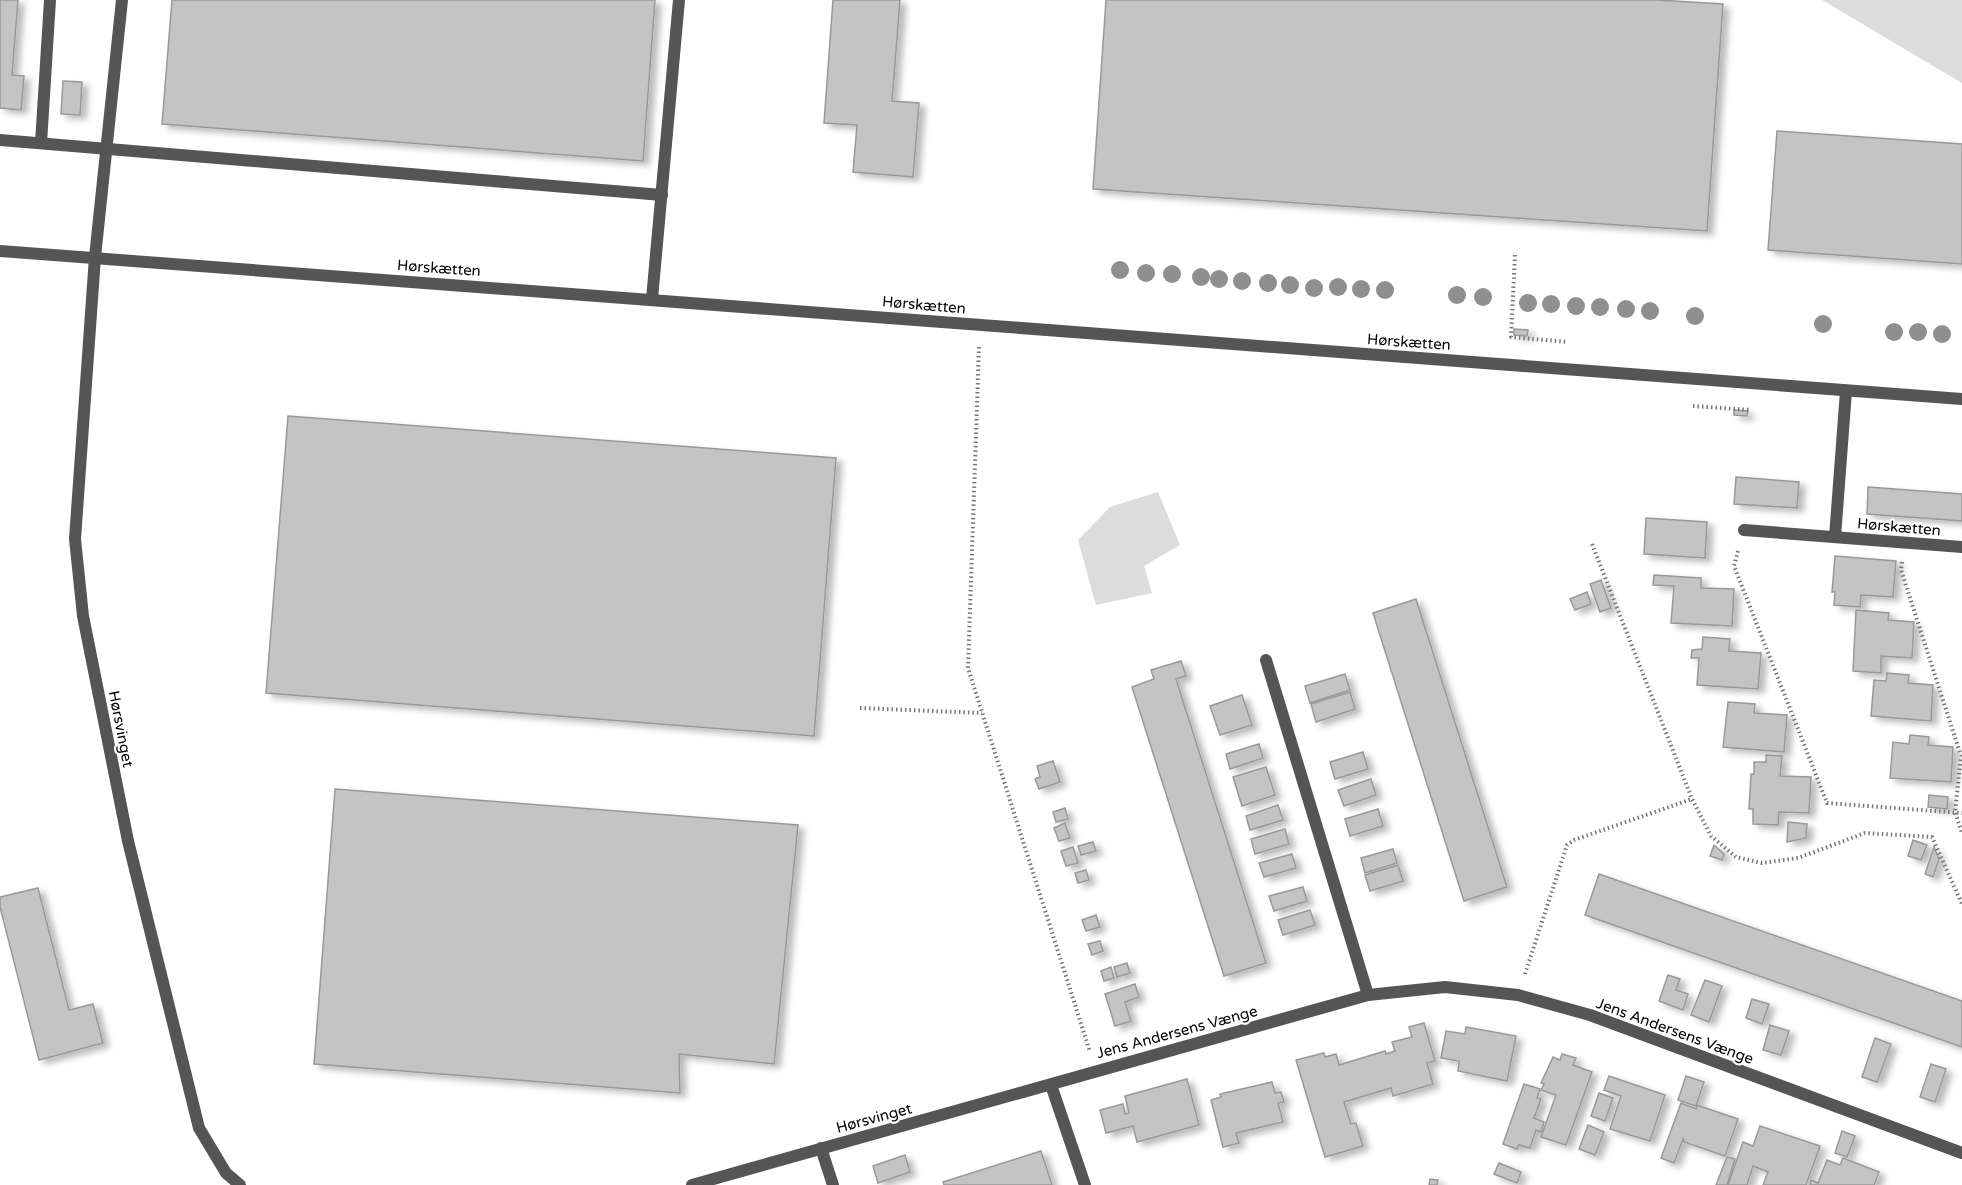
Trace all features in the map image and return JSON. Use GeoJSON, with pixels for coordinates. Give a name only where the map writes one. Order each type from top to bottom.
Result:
{"type":"FeatureCollection","features":[{"type":"Feature","properties":{"kind":"street"},"geometry":{"type":"LineString","coordinates":[[41,143],[50,0]]}},
{"type":"Feature","properties":{"kind":"street","name":"Hørsvinget"},"geometry":{"type":"LineString","coordinates":[[122,0],[94,257],[75,539],[83,616],[128,842],[199,1128],[226,1173],[240,1185]]}},
{"type":"Feature","properties":{"kind":"street"},"geometry":{"type":"LineString","coordinates":[[652,299],[679,0]]}},
{"type":"Feature","properties":{"kind":"street"},"geometry":{"type":"LineString","coordinates":[[0,140],[662,195]]}},
{"type":"Feature","properties":{"kind":"street","name":"Hørskætten"},"geometry":{"type":"LineString","coordinates":[[0,251],[1962,399]]}},
{"type":"Feature","properties":{"kind":"street","name":"Hørskætten"},"geometry":{"type":"LineString","coordinates":[[1835,537],[1846,391]]}},
{"type":"Feature","properties":{"kind":"street","name":"Hørskætten"},"geometry":{"type":"LineString","coordinates":[[1744,530],[1962,547]]}},
{"type":"Feature","properties":{"kind":"street"},"geometry":{"type":"LineString","coordinates":[[1266,660],[1368,995]]}},
{"type":"Feature","properties":{"kind":"street","name":"Jens Andersens Vænge"},"geometry":{"type":"LineString","coordinates":[[1058,1083],[1095,1070],[1368,995],[1445,987],[1518,995],[1590,1015],[1962,1153]]}},
{"type":"Feature","properties":{"kind":"street"},"geometry":{"type":"LineString","coordinates":[[1058,1083],[1085,1185]]}},
{"type":"Feature","properties":{"kind":"street","name":"Hørsvinget"},"geometry":{"type":"LineString","coordinates":[[692,1185],[1058,1083]]}},
{"type":"Feature","properties":{"kind":"street"},"geometry":{"type":"LineString","coordinates":[[821,1148],[833,1185]]}},
{"type":"Feature","properties":{"kind":"path"},"geometry":{"type":"LineString","coordinates":[[1515,255],[1511,337],[1568,342]]}},
{"type":"Feature","properties":{"kind":"path"},"geometry":{"type":"LineString","coordinates":[[980,325],[968,668],[1095,1070]]}},
{"type":"Feature","properties":{"kind":"path"},"geometry":{"type":"LineString","coordinates":[[1693,406],[1751,410]]}},
{"type":"Feature","properties":{"kind":"path"},"geometry":{"type":"LineString","coordinates":[[1744,530],[1734,566],[1827,803],[1962,813]]}},
{"type":"Feature","properties":{"kind":"path"},"geometry":{"type":"LineString","coordinates":[[1904,542],[1901,570],[1961,756],[1955,812],[1962,833]]}},
{"type":"Feature","properties":{"kind":"path"},"geometry":{"type":"LineString","coordinates":[[1592,544],[1692,800],[1711,836],[1736,857],[1762,863],[1798,858],[1865,834],[1932,837],[1962,904]]}},
{"type":"Feature","properties":{"kind":"path"},"geometry":{"type":"LineString","coordinates":[[860,708],[982,713]]}},
{"type":"Feature","properties":{"kind":"path"},"geometry":{"type":"LineString","coordinates":[[1518,995],[1567,845],[1574,840],[1692,800]]}},
{"type":"Feature","properties":{"kind":"shaded area"},"geometry":{"type":"Polygon","coordinates":[[[1822,0],[1962,0],[1962,83],[1822,0]]]}},
{"type":"Feature","properties":{"kind":"shaded area"},"geometry":{"type":"Polygon","coordinates":[[[1158,492],[1180,545],[1144,566],[1152,593],[1096,605],[1078,540],[1110,507],[1158,492]]]}},
{"type":"Feature","properties":{"kind":"building"},"geometry":{"type":"Polygon","coordinates":[[[0,0],[18,0],[12,75],[24,76],[21,110],[0,108],[0,0]]]}},
{"type":"Feature","properties":{"kind":"building"},"geometry":{"type":"Polygon","coordinates":[[[172,0],[655,0],[643,161],[162,124],[172,0]]]}},
{"type":"Feature","properties":{"kind":"building"},"geometry":{"type":"Polygon","coordinates":[[[833,0],[900,0],[892,101],[919,103],[913,177],[853,172],[857,125],[824,123],[833,0]]]}},
{"type":"Feature","properties":{"kind":"building"},"geometry":{"type":"Polygon","coordinates":[[[1106,0],[1657,0],[1723,4],[1707,231],[1093,189],[1106,0]]]}},
{"type":"Feature","properties":{"kind":"building"},"geometry":{"type":"Polygon","coordinates":[[[63,81],[82,82],[80,115],[61,114],[63,81]]]}},
{"type":"Feature","properties":{"kind":"building"},"geometry":{"type":"Polygon","coordinates":[[[1777,131],[1962,144],[1962,264],[1768,250],[1777,131]]]}},
{"type":"Feature","properties":{"kind":"building"},"geometry":{"type":"Polygon","coordinates":[[[1514,329],[1528,330],[1527,336],[1514,335],[1514,329]]]}},
{"type":"Feature","properties":{"kind":"building"},"geometry":{"type":"Polygon","coordinates":[[[1734,410],[1748,411],[1747,416],[1734,415],[1734,410]]]}},
{"type":"Feature","properties":{"kind":"building"},"geometry":{"type":"Polygon","coordinates":[[[288,416],[836,458],[814,736],[266,693],[288,416]]]}},
{"type":"Feature","properties":{"kind":"building"},"geometry":{"type":"Polygon","coordinates":[[[1736,477],[1799,482],[1797,508],[1734,504],[1736,477]]]}},
{"type":"Feature","properties":{"kind":"building"},"geometry":{"type":"Polygon","coordinates":[[[1868,487],[1962,494],[1962,521],[1867,514],[1868,487]]]}},
{"type":"Feature","properties":{"kind":"building"},"geometry":{"type":"Polygon","coordinates":[[[1646,518],[1707,522],[1705,558],[1644,554],[1646,518]]]}},
{"type":"Feature","properties":{"kind":"building"},"geometry":{"type":"Polygon","coordinates":[[[1835,556],[1896,561],[1893,597],[1861,595],[1860,607],[1834,605],[1835,592],[1832,592],[1835,556]]]}},
{"type":"Feature","properties":{"kind":"building"},"geometry":{"type":"Polygon","coordinates":[[[1654,575],[1701,578],[1701,588],[1734,589],[1732,626],[1671,623],[1674,586],[1653,585],[1654,575]]]}},
{"type":"Feature","properties":{"kind":"building"},"geometry":{"type":"Polygon","coordinates":[[[1601,580],[1611,608],[1600,612],[1590,584],[1601,580]]]}},
{"type":"Feature","properties":{"kind":"building"},"geometry":{"type":"Polygon","coordinates":[[[1587,592],[1591,604],[1575,610],[1570,599],[1587,592]]]}},
{"type":"Feature","properties":{"kind":"building"},"geometry":{"type":"Polygon","coordinates":[[[1416,599],[1507,887],[1464,901],[1373,613],[1416,599]]]}},
{"type":"Feature","properties":{"kind":"building"},"geometry":{"type":"Polygon","coordinates":[[[1856,610],[1889,613],[1888,620],[1914,622],[1912,658],[1881,656],[1881,673],[1853,671],[1856,610]]]}},
{"type":"Feature","properties":{"kind":"building"},"geometry":{"type":"Polygon","coordinates":[[[1703,637],[1730,639],[1729,651],[1761,653],[1758,689],[1697,685],[1699,658],[1691,658],[1692,650],[1702,649],[1703,637]]]}},
{"type":"Feature","properties":{"kind":"building"},"geometry":{"type":"Polygon","coordinates":[[[1181,661],[1186,676],[1176,679],[1266,963],[1224,976],[1132,687],[1154,679],[1151,670],[1181,661]]]}},
{"type":"Feature","properties":{"kind":"building"},"geometry":{"type":"Polygon","coordinates":[[[1887,673],[1909,675],[1908,683],[1933,685],[1931,721],[1871,716],[1874,680],[1886,681],[1887,673]]]}},
{"type":"Feature","properties":{"kind":"building"},"geometry":{"type":"Polygon","coordinates":[[[1345,674],[1350,690],[1310,703],[1305,686],[1345,674]]]}},
{"type":"Feature","properties":{"kind":"building"},"geometry":{"type":"Polygon","coordinates":[[[1350,692],[1355,709],[1316,722],[1311,704],[1350,692]]]}},
{"type":"Feature","properties":{"kind":"building"},"geometry":{"type":"Polygon","coordinates":[[[1242,695],[1252,725],[1220,735],[1210,706],[1242,695]]]}},
{"type":"Feature","properties":{"kind":"building"},"geometry":{"type":"Polygon","coordinates":[[[1728,702],[1755,704],[1754,713],[1787,715],[1784,752],[1723,747],[1728,702]]]}},
{"type":"Feature","properties":{"kind":"building"},"geometry":{"type":"Polygon","coordinates":[[[1910,735],[1929,737],[1928,745],[1953,747],[1951,782],[1890,778],[1893,742],[1909,744],[1910,735]]]}},
{"type":"Feature","properties":{"kind":"building"},"geometry":{"type":"Polygon","coordinates":[[[1259,744],[1263,758],[1230,769],[1226,754],[1259,744]]]}},
{"type":"Feature","properties":{"kind":"building"},"geometry":{"type":"Polygon","coordinates":[[[1363,752],[1368,769],[1335,779],[1330,762],[1363,752]]]}},
{"type":"Feature","properties":{"kind":"building"},"geometry":{"type":"Polygon","coordinates":[[[1766,755],[1782,756],[1780,776],[1811,777],[1809,813],[1779,812],[1778,825],[1753,824],[1753,809],[1749,809],[1751,774],[1754,774],[1754,762],[1766,762],[1766,755]]]}},
{"type":"Feature","properties":{"kind":"building"},"geometry":{"type":"Polygon","coordinates":[[[1053,761],[1060,782],[1039,789],[1035,779],[1040,777],[1037,766],[1053,761]]]}},
{"type":"Feature","properties":{"kind":"building"},"geometry":{"type":"Polygon","coordinates":[[[1266,767],[1275,795],[1242,806],[1233,777],[1266,767]]]}},
{"type":"Feature","properties":{"kind":"building"},"geometry":{"type":"Polygon","coordinates":[[[1371,779],[1376,795],[1344,806],[1338,790],[1371,779]]]}},
{"type":"Feature","properties":{"kind":"building"},"geometry":{"type":"Polygon","coordinates":[[[335,789],[798,825],[774,1064],[679,1054],[680,1093],[314,1064],[335,789]]]}},
{"type":"Feature","properties":{"kind":"building"},"geometry":{"type":"Polygon","coordinates":[[[1929,795],[1948,797],[1947,809],[1928,807],[1929,795]]]}},
{"type":"Feature","properties":{"kind":"building"},"geometry":{"type":"Polygon","coordinates":[[[1278,805],[1283,820],[1250,830],[1246,816],[1278,805]]]}},
{"type":"Feature","properties":{"kind":"building"},"geometry":{"type":"Polygon","coordinates":[[[1065,808],[1068,819],[1056,822],[1053,812],[1065,808]]]}},
{"type":"Feature","properties":{"kind":"building"},"geometry":{"type":"Polygon","coordinates":[[[1378,809],[1383,826],[1350,836],[1345,819],[1378,809]]]}},
{"type":"Feature","properties":{"kind":"building"},"geometry":{"type":"Polygon","coordinates":[[[1788,822],[1807,824],[1806,838],[1787,842],[1788,822]]]}},
{"type":"Feature","properties":{"kind":"building"},"geometry":{"type":"Polygon","coordinates":[[[1065,823],[1070,838],[1059,841],[1054,828],[1065,823]]]}},
{"type":"Feature","properties":{"kind":"building"},"geometry":{"type":"Polygon","coordinates":[[[1285,829],[1289,844],[1255,854],[1251,839],[1285,829]]]}},
{"type":"Feature","properties":{"kind":"building"},"geometry":{"type":"Polygon","coordinates":[[[1913,840],[1927,845],[1921,860],[1908,856],[1913,840]]]}},
{"type":"Feature","properties":{"kind":"building"},"geometry":{"type":"Polygon","coordinates":[[[1093,842],[1096,851],[1081,855],[1078,846],[1093,842]]]}},
{"type":"Feature","properties":{"kind":"building"},"geometry":{"type":"Polygon","coordinates":[[[1714,845],[1724,854],[1722,860],[1710,856],[1714,845]]]}},
{"type":"Feature","properties":{"kind":"building"},"geometry":{"type":"Polygon","coordinates":[[[1073,847],[1078,863],[1066,866],[1061,851],[1073,847]]]}},
{"type":"Feature","properties":{"kind":"building"},"geometry":{"type":"Polygon","coordinates":[[[1934,847],[1939,859],[1933,877],[1925,874],[1934,847]]]}},
{"type":"Feature","properties":{"kind":"building"},"geometry":{"type":"Polygon","coordinates":[[[1393,849],[1397,863],[1365,873],[1361,858],[1393,849]]]}},
{"type":"Feature","properties":{"kind":"building"},"geometry":{"type":"Polygon","coordinates":[[[1292,854],[1296,868],[1264,877],[1259,863],[1292,854]]]}},
{"type":"Feature","properties":{"kind":"building"},"geometry":{"type":"Polygon","coordinates":[[[1398,865],[1403,881],[1370,891],[1365,875],[1398,865]]]}},
{"type":"Feature","properties":{"kind":"building"},"geometry":{"type":"Polygon","coordinates":[[[1086,870],[1089,880],[1078,883],[1075,873],[1086,870]]]}},
{"type":"Feature","properties":{"kind":"building"},"geometry":{"type":"Polygon","coordinates":[[[1599,874],[1962,1001],[1962,1047],[1585,915],[1599,874]]]}},
{"type":"Feature","properties":{"kind":"building"},"geometry":{"type":"Polygon","coordinates":[[[1303,887],[1307,901],[1274,911],[1269,896],[1303,887]]]}},
{"type":"Feature","properties":{"kind":"building"},"geometry":{"type":"Polygon","coordinates":[[[38,888],[69,1010],[93,1004],[103,1043],[39,1060],[0,907],[0,897],[38,888]]]}},
{"type":"Feature","properties":{"kind":"building"},"geometry":{"type":"Polygon","coordinates":[[[1310,910],[1315,925],[1283,935],[1278,920],[1310,910]]]}},
{"type":"Feature","properties":{"kind":"building"},"geometry":{"type":"Polygon","coordinates":[[[1096,915],[1100,927],[1086,931],[1082,920],[1096,915]]]}},
{"type":"Feature","properties":{"kind":"building"},"geometry":{"type":"Polygon","coordinates":[[[1100,941],[1103,951],[1092,955],[1088,944],[1100,941]]]}},
{"type":"Feature","properties":{"kind":"building"},"geometry":{"type":"Polygon","coordinates":[[[1127,963],[1130,973],[1117,977],[1114,967],[1127,963]]]}},
{"type":"Feature","properties":{"kind":"building"},"geometry":{"type":"Polygon","coordinates":[[[1111,967],[1114,978],[1104,981],[1101,971],[1111,967]]]}},
{"type":"Feature","properties":{"kind":"building"},"geometry":{"type":"Polygon","coordinates":[[[1668,975],[1680,979],[1676,990],[1688,994],[1683,1010],[1659,1001],[1668,975]]]}},
{"type":"Feature","properties":{"kind":"building"},"geometry":{"type":"Polygon","coordinates":[[[1705,980],[1722,986],[1709,1022],[1691,1015],[1705,980]]]}},
{"type":"Feature","properties":{"kind":"building"},"geometry":{"type":"Polygon","coordinates":[[[1135,984],[1139,997],[1125,1002],[1131,1021],[1115,1026],[1105,994],[1135,984]]]}},
{"type":"Feature","properties":{"kind":"building"},"geometry":{"type":"Polygon","coordinates":[[[1752,999],[1769,1004],[1762,1024],[1746,1018],[1752,999]]]}},
{"type":"Feature","properties":{"kind":"building"},"geometry":{"type":"Polygon","coordinates":[[[1424,1023],[1435,1061],[1427,1063],[1433,1084],[1393,1096],[1391,1088],[1344,1102],[1351,1124],[1356,1123],[1363,1146],[1325,1157],[1296,1060],[1324,1053],[1325,1057],[1336,1054],[1339,1065],[1385,1051],[1386,1054],[1395,1051],[1392,1042],[1412,1037],[1409,1027],[1424,1023]]]}},
{"type":"Feature","properties":{"kind":"building"},"geometry":{"type":"Polygon","coordinates":[[[1770,1025],[1789,1031],[1781,1055],[1763,1050],[1770,1025]]]}},
{"type":"Feature","properties":{"kind":"building"},"geometry":{"type":"Polygon","coordinates":[[[1466,1027],[1516,1036],[1507,1081],[1458,1071],[1459,1061],[1441,1058],[1446,1031],[1465,1034],[1466,1027]]]}},
{"type":"Feature","properties":{"kind":"building"},"geometry":{"type":"Polygon","coordinates":[[[1875,1038],[1891,1044],[1877,1082],[1862,1077],[1875,1038]]]}},
{"type":"Feature","properties":{"kind":"building"},"geometry":{"type":"Polygon","coordinates":[[[1562,1054],[1576,1058],[1573,1065],[1592,1072],[1566,1145],[1541,1137],[1556,1095],[1541,1090],[1544,1084],[1541,1083],[1553,1057],[1560,1060],[1562,1054]]]}},
{"type":"Feature","properties":{"kind":"building"},"geometry":{"type":"Polygon","coordinates":[[[1931,1064],[1946,1069],[1935,1102],[1920,1097],[1931,1064]]]}},
{"type":"Feature","properties":{"kind":"building"},"geometry":{"type":"Polygon","coordinates":[[[1609,1076],[1665,1095],[1650,1141],[1610,1129],[1621,1096],[1604,1090],[1609,1076]]]}},
{"type":"Feature","properties":{"kind":"building"},"geometry":{"type":"Polygon","coordinates":[[[1686,1076],[1704,1082],[1696,1106],[1678,1100],[1686,1076]]]}},
{"type":"Feature","properties":{"kind":"building"},"geometry":{"type":"Polygon","coordinates":[[[1187,1079],[1199,1125],[1137,1142],[1133,1126],[1106,1133],[1100,1110],[1123,1104],[1125,1114],[1129,1113],[1125,1096],[1187,1079]]]}},
{"type":"Feature","properties":{"kind":"building"},"geometry":{"type":"Polygon","coordinates":[[[1272,1082],[1275,1093],[1281,1092],[1284,1102],[1278,1103],[1283,1122],[1236,1133],[1239,1143],[1223,1147],[1211,1100],[1221,1097],[1220,1094],[1272,1082]]]}},
{"type":"Feature","properties":{"kind":"building"},"geometry":{"type":"Polygon","coordinates":[[[1524,1084],[1540,1089],[1537,1098],[1541,1099],[1534,1118],[1544,1122],[1541,1132],[1536,1130],[1530,1148],[1519,1145],[1517,1149],[1503,1144],[1524,1084]]]}},
{"type":"Feature","properties":{"kind":"building"},"geometry":{"type":"Polygon","coordinates":[[[1599,1093],[1613,1098],[1605,1121],[1591,1116],[1599,1093]]]}},
{"type":"Feature","properties":{"kind":"building"},"geometry":{"type":"Polygon","coordinates":[[[1681,1103],[1696,1109],[1697,1105],[1738,1119],[1725,1156],[1684,1142],[1683,1139],[1674,1163],[1661,1158],[1681,1103]]]}},
{"type":"Feature","properties":{"kind":"building"},"geometry":{"type":"Polygon","coordinates":[[[1588,1125],[1604,1132],[1595,1155],[1579,1149],[1588,1125]]]}},
{"type":"Feature","properties":{"kind":"building"},"geometry":{"type":"Polygon","coordinates":[[[1760,1126],[1820,1146],[1806,1185],[1763,1185],[1768,1172],[1753,1166],[1747,1185],[1728,1185],[1743,1142],[1753,1146],[1760,1126]]]}},
{"type":"Feature","properties":{"kind":"building"},"geometry":{"type":"Polygon","coordinates":[[[1842,1131],[1855,1136],[1847,1157],[1835,1153],[1842,1131]]]}},
{"type":"Feature","properties":{"kind":"building"},"geometry":{"type":"Polygon","coordinates":[[[1041,1151],[1052,1185],[944,1185],[943,1182],[1041,1151]]]}},
{"type":"Feature","properties":{"kind":"building"},"geometry":{"type":"Polygon","coordinates":[[[905,1155],[910,1172],[878,1183],[873,1166],[905,1155]]]}},
{"type":"Feature","properties":{"kind":"building"},"geometry":{"type":"Polygon","coordinates":[[[1727,1157],[1735,1159],[1727,1185],[1716,1185],[1727,1157]]]}},
{"type":"Feature","properties":{"kind":"building"},"geometry":{"type":"Polygon","coordinates":[[[1843,1158],[1879,1172],[1874,1185],[1810,1185],[1811,1180],[1818,1183],[1827,1160],[1840,1165],[1843,1158]]]}},
{"type":"Feature","properties":{"kind":"building"},"geometry":{"type":"Polygon","coordinates":[[[1499,1163],[1521,1172],[1517,1183],[1494,1174],[1499,1163]]]}},
{"type":"Feature","properties":{"kind":"building"},"geometry":{"type":"Polygon","coordinates":[[[1430,1179],[1438,1180],[1437,1185],[1429,1185],[1430,1179]]]}}]}
